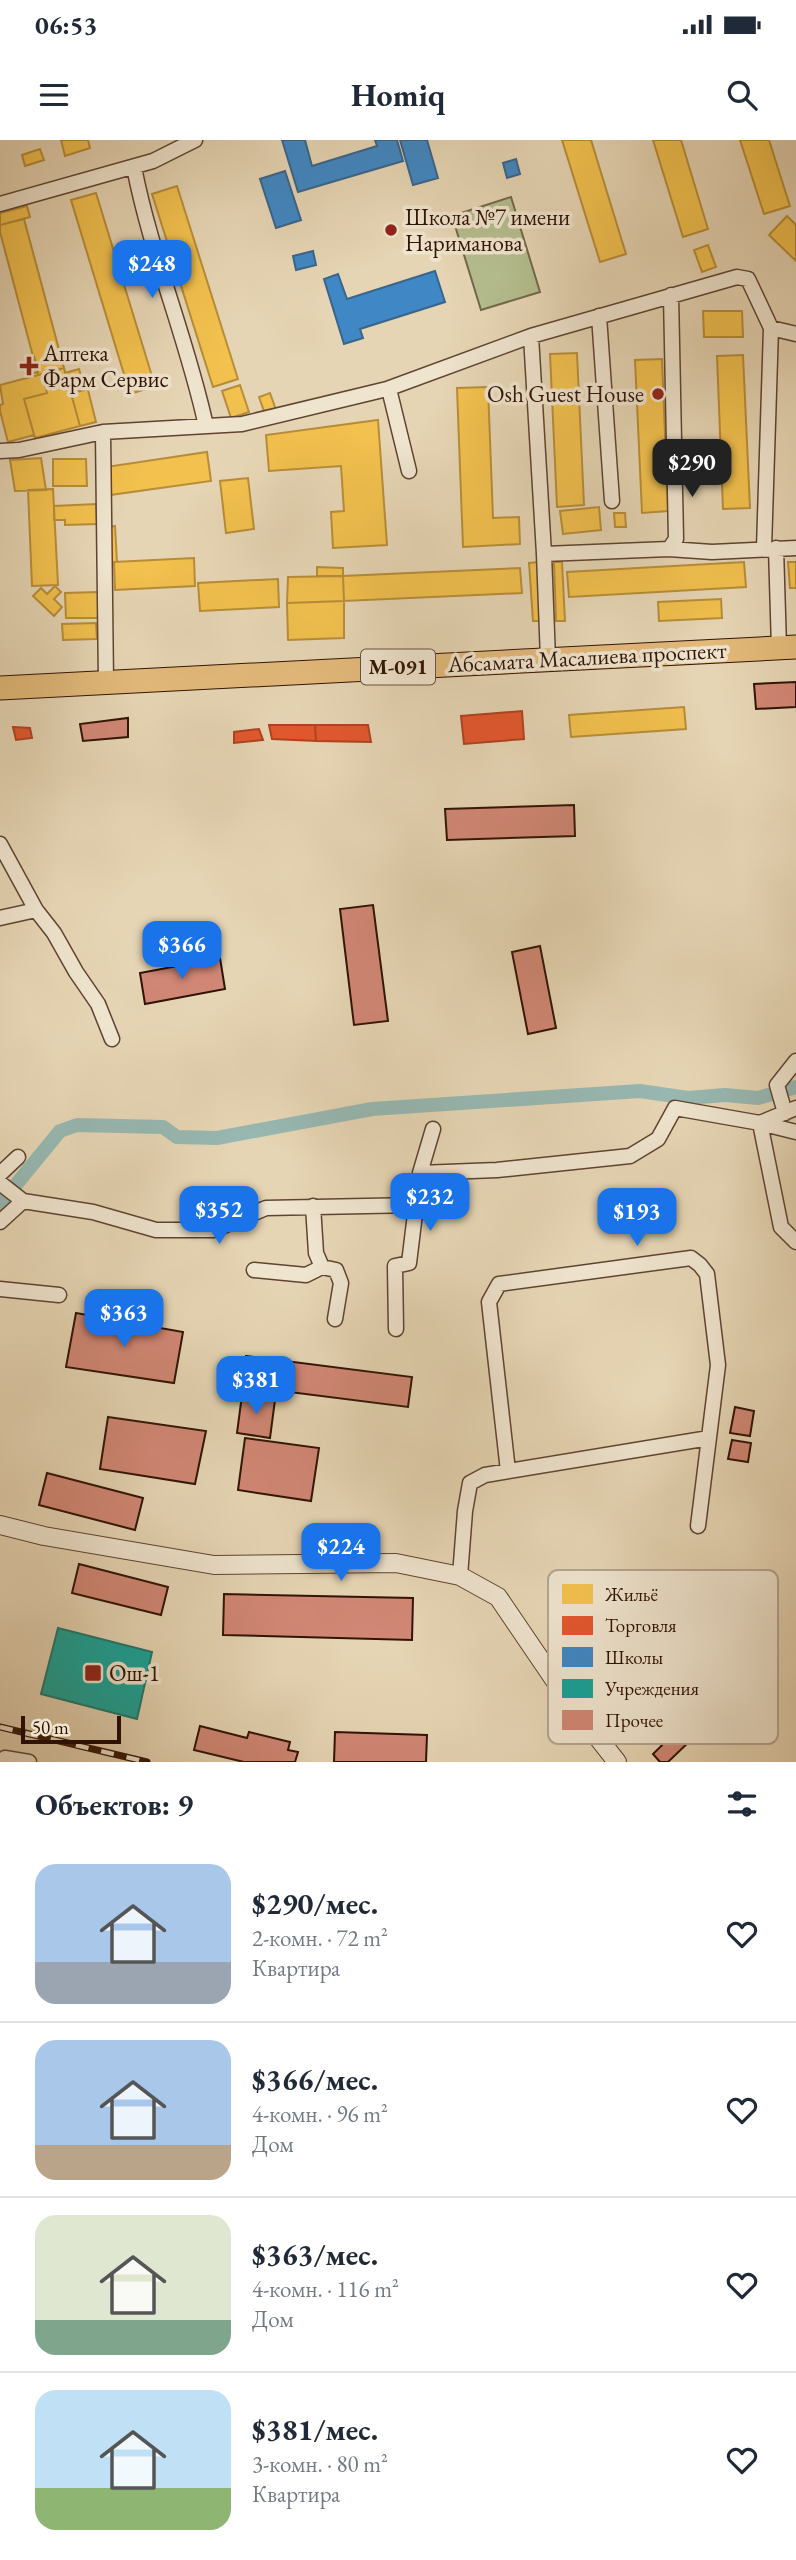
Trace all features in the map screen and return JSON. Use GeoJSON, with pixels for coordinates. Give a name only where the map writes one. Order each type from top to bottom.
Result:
{"type":"FeatureCollection","features":[{"type":"Feature","properties":{"kind":"main road","name":"Абсамата Масалиева проспект"},"geometry":{"type":"LineString","coordinates":[[0,688],[788,647]]}},
{"type":"Feature","properties":{"kind":"street"},"geometry":{"type":"LineString","coordinates":[[0,204],[153,161],[195,140]]}},
{"type":"Feature","properties":{"kind":"street"},"geometry":{"type":"LineString","coordinates":[[134,167],[163,278],[198,388],[206,426]]}},
{"type":"Feature","properties":{"kind":"street"},"geometry":{"type":"LineString","coordinates":[[0,451],[19,450],[103,432],[242,424],[389,389],[531,336],[737,277],[748,279],[771,328],[770,548],[788,647]]}},
{"type":"Feature","properties":{"kind":"street"},"geometry":{"type":"LineString","coordinates":[[669,549],[676,539],[671,295]]}},
{"type":"Feature","properties":{"kind":"street"},"geometry":{"type":"LineString","coordinates":[[599,316],[612,501]]}},
{"type":"Feature","properties":{"kind":"street"},"geometry":{"type":"LineString","coordinates":[[771,328],[796,334]]}},
{"type":"Feature","properties":{"kind":"street"},"geometry":{"type":"LineString","coordinates":[[531,336],[548,659]]}},
{"type":"Feature","properties":{"kind":"street"},"geometry":{"type":"LineString","coordinates":[[389,389],[409,471]]}},
{"type":"Feature","properties":{"kind":"street"},"geometry":{"type":"LineString","coordinates":[[103,432],[106,683]]}},
{"type":"Feature","properties":{"kind":"street"},"geometry":{"type":"LineString","coordinates":[[544,554],[796,548]]}},
{"type":"Feature","properties":{"kind":"street"},"geometry":{"type":"LineString","coordinates":[[0,844],[36,909],[99,1004],[111,1039]]}},
{"type":"Feature","properties":{"kind":"street"},"geometry":{"type":"LineString","coordinates":[[0,918],[36,909]]}},
{"type":"Feature","properties":{"kind":"street"},"geometry":{"type":"LineString","coordinates":[[760,1123],[788,1107],[777,1085],[796,1062]]}},
{"type":"Feature","properties":{"kind":"street"},"geometry":{"type":"LineString","coordinates":[[420,1172],[497,1170],[630,1156],[657,1139],[675,1108],[796,1132]]}},
{"type":"Feature","properties":{"kind":"street"},"geometry":{"type":"LineString","coordinates":[[760,1123],[781,1227],[796,1242]]}},
{"type":"Feature","properties":{"kind":"street"},"geometry":{"type":"LineString","coordinates":[[396,1329],[396,1266],[409,1263],[420,1172],[433,1129]]}},
{"type":"Feature","properties":{"kind":"street"},"geometry":{"type":"LineString","coordinates":[[18,1157],[1,1181],[20,1198],[93,1212],[156,1230],[214,1230],[266,1208],[416,1205]]}},
{"type":"Feature","properties":{"kind":"street"},"geometry":{"type":"LineString","coordinates":[[0,1222],[20,1198]]}},
{"type":"Feature","properties":{"kind":"street"},"geometry":{"type":"LineString","coordinates":[[313,1206],[316,1253],[322,1267]]}},
{"type":"Feature","properties":{"kind":"street"},"geometry":{"type":"LineString","coordinates":[[508,1471],[489,1302],[499,1284],[691,1258],[707,1274],[718,1365],[698,1526]]}},
{"type":"Feature","properties":{"kind":"street"},"geometry":{"type":"LineString","coordinates":[[254,1270],[306,1275],[322,1267],[337,1270],[341,1283],[335,1319]]}},
{"type":"Feature","properties":{"kind":"street"},"geometry":{"type":"LineString","coordinates":[[0,1289],[59,1296]]}},
{"type":"Feature","properties":{"kind":"street"},"geometry":{"type":"LineString","coordinates":[[460,1576],[470,1483],[485,1475],[709,1438]]}},
{"type":"Feature","properties":{"kind":"street"},"geometry":{"type":"LineString","coordinates":[[0,1525],[214,1565],[397,1563],[460,1576],[498,1597],[548,1671]]}},
{"type":"Feature","properties":{"kind":"street"},"geometry":{"type":"LineString","coordinates":[[603,1744],[617,1762]]}},
{"type":"Feature","properties":{"kind":"street"},"geometry":{"type":"LineString","coordinates":[[2,1762],[5,1758],[29,1762]]}},
{"type":"Feature","properties":{"kind":"green space"},"geometry":{"type":"Polygon","coordinates":[[[511,197],[540,292],[481,310],[452,216],[511,197]]]}},
{"type":"Feature","properties":{"kind":"building: Жильё"},"geometry":{"type":"Polygon","coordinates":[[[61,140],[88,140],[90,148],[65,156],[61,140]]]}},
{"type":"Feature","properties":{"kind":"building: Жильё"},"geometry":{"type":"Polygon","coordinates":[[[562,140],[591,140],[626,254],[600,262],[562,140]]]}},
{"type":"Feature","properties":{"kind":"building: Жильё"},"geometry":{"type":"Polygon","coordinates":[[[653,140],[681,140],[708,229],[683,237],[653,140]]]}},
{"type":"Feature","properties":{"kind":"building: Жильё"},"geometry":{"type":"Polygon","coordinates":[[[740,140],[769,140],[790,206],[764,214],[740,140]]]}},
{"type":"Feature","properties":{"kind":"building: Жильё"},"geometry":{"type":"Polygon","coordinates":[[[40,149],[44,160],[25,166],[22,155],[40,149]]]}},
{"type":"Feature","properties":{"kind":"building: Жильё"},"geometry":{"type":"Polygon","coordinates":[[[177,186],[238,379],[213,387],[152,194],[177,186]]]}},
{"type":"Feature","properties":{"kind":"building: Жильё"},"geometry":{"type":"Polygon","coordinates":[[[96,193],[155,386],[130,394],[71,200],[96,193]]]}},
{"type":"Feature","properties":{"kind":"building: Жильё"},"geometry":{"type":"Polygon","coordinates":[[[27,206],[30,217],[0,225],[0,213],[27,206]]]}},
{"type":"Feature","properties":{"kind":"building: Жильё"},"geometry":{"type":"Polygon","coordinates":[[[787,216],[796,225],[796,261],[769,235],[787,216]]]}},
{"type":"Feature","properties":{"kind":"building: Жильё"},"geometry":{"type":"Polygon","coordinates":[[[24,219],[64,368],[38,375],[0,232],[0,225],[24,219]]]}},
{"type":"Feature","properties":{"kind":"building: Жильё"},"geometry":{"type":"Polygon","coordinates":[[[708,245],[716,267],[702,272],[694,250],[708,245]]]}},
{"type":"Feature","properties":{"kind":"building: Жильё"},"geometry":{"type":"Polygon","coordinates":[[[703,311],[742,311],[743,337],[704,337],[703,311]]]}},
{"type":"Feature","properties":{"kind":"building: Жильё"},"geometry":{"type":"Polygon","coordinates":[[[577,353],[584,505],[557,507],[550,354],[577,353]]]}},
{"type":"Feature","properties":{"kind":"building: Жильё"},"geometry":{"type":"Polygon","coordinates":[[[743,355],[750,508],[723,509],[717,356],[743,355]]]}},
{"type":"Feature","properties":{"kind":"building: Жильё"},"geometry":{"type":"Polygon","coordinates":[[[34,356],[38,372],[31,374],[27,358],[34,356]]]}},
{"type":"Feature","properties":{"kind":"building: Жильё"},"geometry":{"type":"Polygon","coordinates":[[[662,359],[668,511],[642,513],[635,360],[662,359]]]}},
{"type":"Feature","properties":{"kind":"building: Жильё"},"geometry":{"type":"Polygon","coordinates":[[[64,368],[80,426],[35,438],[24,399],[47,393],[42,374],[64,368]]]}},
{"type":"Feature","properties":{"kind":"building: Жильё"},"geometry":{"type":"Polygon","coordinates":[[[79,369],[85,390],[71,393],[65,373],[79,369]]]}},
{"type":"Feature","properties":{"kind":"building: Жильё"},"geometry":{"type":"Polygon","coordinates":[[[42,374],[47,393],[24,399],[34,435],[8,442],[0,411],[0,405],[3,404],[0,385],[42,374]]]}},
{"type":"Feature","properties":{"kind":"building: Жильё"},"geometry":{"type":"Polygon","coordinates":[[[240,385],[249,412],[231,418],[222,391],[240,385]]]}},
{"type":"Feature","properties":{"kind":"building: Жильё"},"geometry":{"type":"Polygon","coordinates":[[[87,386],[96,422],[80,426],[71,393],[85,390],[84,387],[87,386]]]}},
{"type":"Feature","properties":{"kind":"building: Жильё"},"geometry":{"type":"Polygon","coordinates":[[[488,387],[493,518],[519,517],[520,544],[463,547],[457,388],[488,387]]]}},
{"type":"Feature","properties":{"kind":"building: Жильё"},"geometry":{"type":"Polygon","coordinates":[[[270,393],[276,410],[265,414],[259,397],[270,393]]]}},
{"type":"Feature","properties":{"kind":"building: Жильё"},"geometry":{"type":"Polygon","coordinates":[[[378,420],[387,545],[333,548],[331,512],[344,511],[341,466],[269,471],[266,435],[378,420]]]}},
{"type":"Feature","properties":{"kind":"building: Жильё"},"geometry":{"type":"Polygon","coordinates":[[[207,452],[211,481],[110,495],[106,467],[207,452]]]}},
{"type":"Feature","properties":{"kind":"building: Жильё"},"geometry":{"type":"Polygon","coordinates":[[[41,458],[46,490],[15,491],[10,460],[41,458]]]}},
{"type":"Feature","properties":{"kind":"building: Жильё"},"geometry":{"type":"Polygon","coordinates":[[[53,459],[86,459],[87,486],[53,486],[53,459]]]}},
{"type":"Feature","properties":{"kind":"building: Жильё"},"geometry":{"type":"Polygon","coordinates":[[[248,478],[254,529],[226,533],[220,481],[248,478]]]}},
{"type":"Feature","properties":{"kind":"building: Жильё"},"geometry":{"type":"Polygon","coordinates":[[[53,489],[58,585],[32,586],[28,490],[53,489]]]}},
{"type":"Feature","properties":{"kind":"building: Жильё"},"geometry":{"type":"Polygon","coordinates":[[[96,504],[97,524],[65,525],[65,520],[54,520],[54,506],[96,504]]]}},
{"type":"Feature","properties":{"kind":"building: Жильё"},"geometry":{"type":"Polygon","coordinates":[[[599,507],[601,530],[563,534],[560,511],[599,507]]]}},
{"type":"Feature","properties":{"kind":"building: Жильё"},"geometry":{"type":"Polygon","coordinates":[[[614,513],[625,513],[626,527],[615,527],[614,513]]]}},
{"type":"Feature","properties":{"kind":"building: Жильё"},"geometry":{"type":"Polygon","coordinates":[[[115,526],[117,562],[107,562],[105,527],[115,526]]]}},
{"type":"Feature","properties":{"kind":"building: Жильё"},"geometry":{"type":"Polygon","coordinates":[[[194,558],[195,586],[115,590],[114,562],[194,558]]]}},
{"type":"Feature","properties":{"kind":"building: Жильё"},"geometry":{"type":"Polygon","coordinates":[[[539,562],[542,621],[533,621],[529,563],[539,562]]]}},
{"type":"Feature","properties":{"kind":"building: Жильё"},"geometry":{"type":"Polygon","coordinates":[[[554,562],[562,562],[565,621],[556,621],[554,562]]]}},
{"type":"Feature","properties":{"kind":"building: Жильё"},"geometry":{"type":"Polygon","coordinates":[[[744,562],[746,587],[569,597],[567,572],[744,562]]]}},
{"type":"Feature","properties":{"kind":"building: Жильё"},"geometry":{"type":"Polygon","coordinates":[[[788,562],[796,562],[796,588],[790,588],[788,562]]]}},
{"type":"Feature","properties":{"kind":"building: Жильё"},"geometry":{"type":"Polygon","coordinates":[[[317,567],[343,568],[343,576],[317,576],[317,567]]]}},
{"type":"Feature","properties":{"kind":"building: Жильё"},"geometry":{"type":"Polygon","coordinates":[[[520,568],[522,593],[344,601],[343,576],[520,568]]]}},
{"type":"Feature","properties":{"kind":"building: Жильё"},"geometry":{"type":"Polygon","coordinates":[[[343,576],[344,601],[287,603],[288,577],[343,576]]]}},
{"type":"Feature","properties":{"kind":"building: Жильё"},"geometry":{"type":"Polygon","coordinates":[[[278,579],[279,607],[200,611],[198,583],[278,579]]]}},
{"type":"Feature","properties":{"kind":"building: Жильё"},"geometry":{"type":"Polygon","coordinates":[[[55,586],[61,592],[54,599],[62,607],[54,616],[33,596],[41,588],[47,594],[55,586]]]}},
{"type":"Feature","properties":{"kind":"building: Жильё"},"geometry":{"type":"Polygon","coordinates":[[[98,592],[99,618],[66,618],[65,593],[98,592]]]}},
{"type":"Feature","properties":{"kind":"building: Жильё"},"geometry":{"type":"Polygon","coordinates":[[[721,599],[722,618],[659,621],[658,602],[721,599]]]}},
{"type":"Feature","properties":{"kind":"building: Жильё"},"geometry":{"type":"Polygon","coordinates":[[[344,601],[344,638],[288,640],[287,603],[344,601]]]}},
{"type":"Feature","properties":{"kind":"building: Жильё"},"geometry":{"type":"Polygon","coordinates":[[[96,623],[97,639],[63,640],[62,624],[96,623]]]}},
{"type":"Feature","properties":{"kind":"building: Жильё"},"geometry":{"type":"Polygon","coordinates":[[[684,707],[686,729],[571,737],[569,715],[684,707]]]}},
{"type":"Feature","properties":{"kind":"building: Торговля"},"geometry":{"type":"Polygon","coordinates":[[[522,711],[524,739],[464,744],[461,716],[522,711]]]}},
{"type":"Feature","properties":{"kind":"building: Торговля"},"geometry":{"type":"Polygon","coordinates":[[[269,725],[315,725],[316,741],[272,739],[269,725]]]}},
{"type":"Feature","properties":{"kind":"building: Торговля"},"geometry":{"type":"Polygon","coordinates":[[[315,725],[368,725],[371,742],[316,741],[315,725]]]}},
{"type":"Feature","properties":{"kind":"building: Торговля"},"geometry":{"type":"Polygon","coordinates":[[[13,727],[30,728],[32,738],[16,740],[13,727]]]}},
{"type":"Feature","properties":{"kind":"building: Торговля"},"geometry":{"type":"Polygon","coordinates":[[[259,729],[263,740],[234,743],[234,732],[259,729]]]}},
{"type":"Feature","properties":{"kind":"building: Школы"},"geometry":{"type":"Polygon","coordinates":[[[282,140],[305,140],[312,166],[377,146],[375,140],[397,140],[403,161],[298,192],[282,140]]]}},
{"type":"Feature","properties":{"kind":"building: Школы"},"geometry":{"type":"Polygon","coordinates":[[[400,140],[427,140],[438,178],[413,185],[400,140]]]}},
{"type":"Feature","properties":{"kind":"building: Школы"},"geometry":{"type":"Polygon","coordinates":[[[516,159],[520,174],[507,178],[503,163],[516,159]]]}},
{"type":"Feature","properties":{"kind":"building: Школы"},"geometry":{"type":"Polygon","coordinates":[[[285,171],[301,220],[276,228],[260,179],[285,171]]]}},
{"type":"Feature","properties":{"kind":"building: Школы"},"geometry":{"type":"Polygon","coordinates":[[[313,251],[316,265],[296,270],[293,256],[313,251]]]}},
{"type":"Feature","properties":{"kind":"building: Школы"},"geometry":{"type":"Polygon","coordinates":[[[435,271],[445,302],[360,329],[363,338],[344,344],[324,279],[338,274],[347,299],[435,271]]]}},
{"type":"Feature","properties":{"kind":"building: Учреждения"},"geometry":{"type":"Polygon","coordinates":[[[58,1628],[152,1652],[137,1719],[41,1694],[58,1628]]]}},
{"type":"Feature","properties":{"kind":"building: Прочее"},"geometry":{"type":"Polygon","coordinates":[[[796,682],[796,707],[756,709],[754,684],[796,682]]]}},
{"type":"Feature","properties":{"kind":"building: Прочее"},"geometry":{"type":"Polygon","coordinates":[[[128,718],[128,737],[83,741],[80,724],[128,718]]]}},
{"type":"Feature","properties":{"kind":"building: Прочее"},"geometry":{"type":"Polygon","coordinates":[[[574,805],[575,836],[447,840],[445,809],[574,805]]]}},
{"type":"Feature","properties":{"kind":"building: Прочее"},"geometry":{"type":"Polygon","coordinates":[[[373,905],[388,1021],[354,1025],[340,909],[373,905]]]}},
{"type":"Feature","properties":{"kind":"building: Прочее"},"geometry":{"type":"Polygon","coordinates":[[[540,946],[556,1028],[528,1034],[512,952],[540,946]]]}},
{"type":"Feature","properties":{"kind":"building: Прочее"},"geometry":{"type":"Polygon","coordinates":[[[220,958],[225,989],[145,1004],[140,973],[220,958]]]}},
{"type":"Feature","properties":{"kind":"building: Прочее"},"geometry":{"type":"Polygon","coordinates":[[[76,1313],[183,1332],[174,1383],[66,1367],[76,1313]]]}},
{"type":"Feature","properties":{"kind":"building: Прочее"},"geometry":{"type":"Polygon","coordinates":[[[246,1356],[412,1377],[408,1407],[243,1386],[246,1356]]]}},
{"type":"Feature","properties":{"kind":"building: Прочее"},"geometry":{"type":"Polygon","coordinates":[[[242,1395],[275,1400],[270,1438],[237,1433],[242,1395]]]}},
{"type":"Feature","properties":{"kind":"building: Прочее"},"geometry":{"type":"Polygon","coordinates":[[[735,1407],[754,1411],[750,1436],[730,1433],[735,1407]]]}},
{"type":"Feature","properties":{"kind":"building: Прочее"},"geometry":{"type":"Polygon","coordinates":[[[108,1417],[206,1431],[195,1484],[100,1469],[108,1417]]]}},
{"type":"Feature","properties":{"kind":"building: Прочее"},"geometry":{"type":"Polygon","coordinates":[[[245,1438],[319,1448],[311,1501],[238,1490],[245,1438]]]}},
{"type":"Feature","properties":{"kind":"building: Прочее"},"geometry":{"type":"Polygon","coordinates":[[[732,1440],[751,1443],[748,1462],[728,1459],[732,1440]]]}},
{"type":"Feature","properties":{"kind":"building: Прочее"},"geometry":{"type":"Polygon","coordinates":[[[47,1473],[143,1498],[135,1530],[39,1505],[47,1473]]]}},
{"type":"Feature","properties":{"kind":"building: Прочее"},"geometry":{"type":"Polygon","coordinates":[[[79,1564],[168,1587],[161,1615],[72,1593],[79,1564]]]}},
{"type":"Feature","properties":{"kind":"building: Прочее"},"geometry":{"type":"Polygon","coordinates":[[[224,1594],[413,1598],[412,1640],[223,1635],[224,1594]]]}},
{"type":"Feature","properties":{"kind":"building: Прочее"},"geometry":{"type":"Polygon","coordinates":[[[200,1726],[247,1738],[249,1732],[290,1742],[288,1750],[298,1752],[295,1762],[244,1762],[194,1750],[200,1726]]]}},
{"type":"Feature","properties":{"kind":"building: Прочее"},"geometry":{"type":"Polygon","coordinates":[[[335,1732],[427,1735],[426,1762],[334,1762],[335,1732]]]}},
{"type":"Feature","properties":{"kind":"building: Прочее"},"geometry":{"type":"Polygon","coordinates":[[[663,1744],[687,1744],[668,1762],[660,1762],[653,1754],[663,1744]]]}},
{"type":"Feature","properties":{"kind":"waterway"},"geometry":{"type":"LineString","coordinates":[[0,1204],[60,1131],[77,1125],[163,1127],[177,1137],[217,1138],[372,1109],[640,1091],[688,1098],[725,1095],[758,1098],[796,1087]]}},
{"type":"Feature","properties":{"kind":"railway"},"geometry":{"type":"LineString","coordinates":[[0,1727],[147,1762]]}},
{"type":"Feature","properties":{"kind":"place","name":"Школа №7 имени Нариманова"},"geometry":{"type":"Point","coordinates":[391,230]}},
{"type":"Feature","properties":{"kind":"place","name":"Аптека Фарм Сервис"},"geometry":{"type":"Point","coordinates":[29,366]}},
{"type":"Feature","properties":{"kind":"place","name":"Osh Guest House"},"geometry":{"type":"Point","coordinates":[658,394]}},
{"type":"Feature","properties":{"kind":"place","name":"Ош-1"},"geometry":{"type":"Point","coordinates":[93,1673]}}]}
